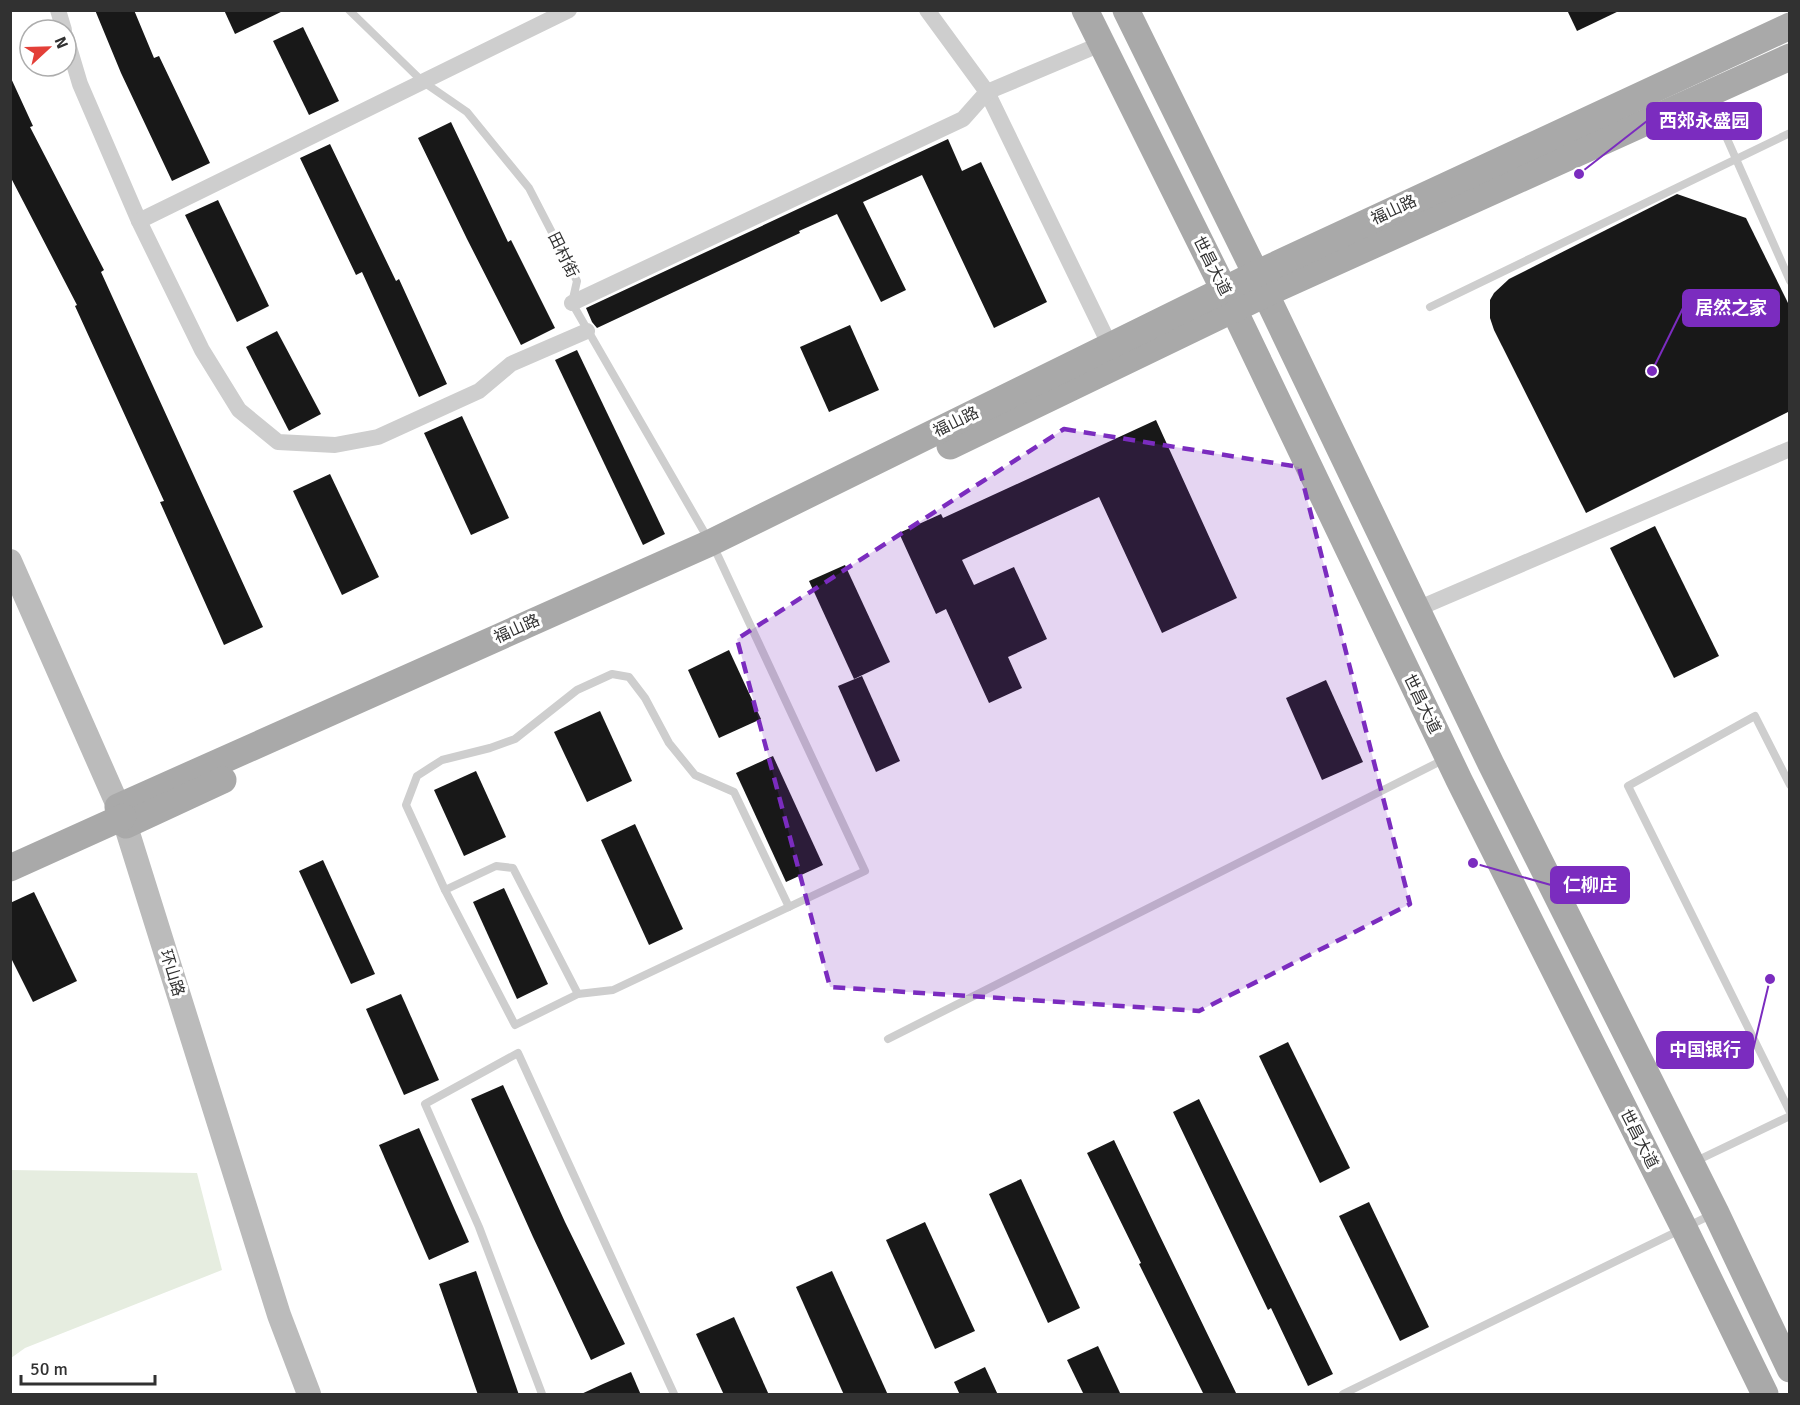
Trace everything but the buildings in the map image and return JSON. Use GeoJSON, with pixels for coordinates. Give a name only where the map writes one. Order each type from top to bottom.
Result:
{"type":"FeatureCollection","features":[{"type":"Feature","properties":{"kind":"main road","name":"世昌大道"},"geometry":{"type":"LineString","coordinates":[[1085,10],[1229,300],[1448,757],[1765,1395]]}},
{"type":"Feature","properties":{"kind":"main road"},"geometry":{"type":"LineString","coordinates":[[1126,10],[1261,284],[1491,764],[1716,1213],[1790,1368]]}},
{"type":"Feature","properties":{"kind":"main road"},"geometry":{"type":"LineString","coordinates":[[10,868],[122,816],[390,702],[714,549],[1261,284],[1702,82],[1790,26]]}},
{"type":"Feature","properties":{"kind":"main road"},"geometry":{"type":"LineString","coordinates":[[1702,82],[1790,57]]}},
{"type":"Feature","properties":{"kind":"main road","name":"环山路"},"geometry":{"type":"LineString","coordinates":[[10,561],[122,816],[279,1315],[309,1395]]}},
{"type":"Feature","properties":{"kind":"street"},"geometry":{"type":"LineString","coordinates":[[139,221],[569,10]]}},
{"type":"Feature","properties":{"kind":"street"},"geometry":{"type":"LineString","coordinates":[[927,10],[987,92],[1115,355]]}},
{"type":"Feature","properties":{"kind":"street"},"geometry":{"type":"LineString","coordinates":[[572,303],[963,119],[987,92],[1101,44]]}},
{"type":"Feature","properties":{"kind":"street"},"geometry":{"type":"LineString","coordinates":[[78,77],[139,221],[202,350],[239,410],[278,442],[335,445],[378,437],[478,391],[511,364],[586,331]]}},
{"type":"Feature","properties":{"kind":"street"},"geometry":{"type":"LineString","coordinates":[[1417,609],[1790,449]]}},
{"type":"Feature","properties":{"kind":"lane","name":"田村街"},"geometry":{"type":"LineString","coordinates":[[349,10],[422,81],[467,112],[529,188],[577,281],[572,303],[586,331],[714,549],[865,871],[789,907]]}},
{"type":"Feature","properties":{"kind":"lane"},"geometry":{"type":"LineString","coordinates":[[1702,82],[1790,281]]}},
{"type":"Feature","properties":{"kind":"lane"},"geometry":{"type":"LineString","coordinates":[[1430,307],[1790,133]]}},
{"type":"Feature","properties":{"kind":"lane"},"geometry":{"type":"LineString","coordinates":[[612,674],[629,676],[645,698],[669,743],[695,775],[734,792],[789,907],[613,990],[578,993],[515,1025],[445,890],[406,805],[417,776],[442,760],[515,739],[577,690],[612,674]]}},
{"type":"Feature","properties":{"kind":"lane"},"geometry":{"type":"LineString","coordinates":[[1790,785],[1755,716],[1628,786],[1790,1112]]}},
{"type":"Feature","properties":{"kind":"lane"},"geometry":{"type":"LineString","coordinates":[[888,1039],[1448,757]]}},
{"type":"Feature","properties":{"kind":"lane"},"geometry":{"type":"LineString","coordinates":[[445,890],[496,866],[513,868],[578,993]]}},
{"type":"Feature","properties":{"kind":"lane"},"geometry":{"type":"LineString","coordinates":[[542,1395],[479,1227],[425,1104],[518,1053],[674,1395]]}},
{"type":"Feature","properties":{"kind":"lane"},"geometry":{"type":"LineString","coordinates":[[1691,1164],[1790,1116]]}},
{"type":"Feature","properties":{"kind":"lane"},"geometry":{"type":"LineString","coordinates":[[1344,1395],[1716,1213]]}},
{"type":"Feature","properties":{"kind":"highlighted area"},"geometry":{"type":"Polygon","coordinates":[[[1064,429],[1299,467],[1410,904],[1199,1011],[830,987],[737,639],[1064,429]]]}},
{"type":"Feature","properties":{"kind":"shaded area"},"geometry":{"type":"Polygon","coordinates":[[[11,1170],[197,1173],[222,1270],[25,1348],[11,1358],[11,1170]]]}},
{"type":"Feature","properties":{"kind":"place","name":"西郊永盛园"},"geometry":{"type":"Point","coordinates":[1579,174]}},
{"type":"Feature","properties":{"kind":"place","name":"居然之家"},"geometry":{"type":"Point","coordinates":[1652,371]}},
{"type":"Feature","properties":{"kind":"place","name":"仁柳庄"},"geometry":{"type":"Point","coordinates":[1473,863]}},
{"type":"Feature","properties":{"kind":"place","name":"中国银行"},"geometry":{"type":"Point","coordinates":[1770,979]}}]}
